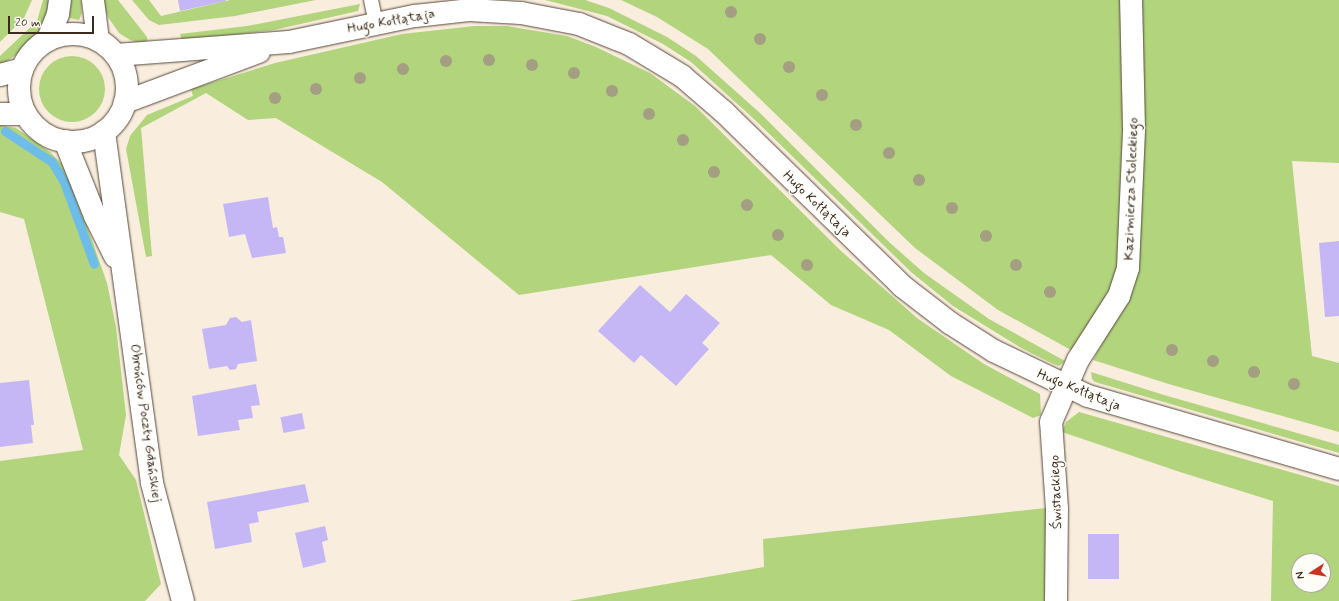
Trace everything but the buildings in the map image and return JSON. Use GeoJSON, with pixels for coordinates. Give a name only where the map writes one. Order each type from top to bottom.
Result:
{"type":"FeatureCollection","features":[{"type":"Feature","properties":{"kind":"street"},"geometry":{"type":"LineString","coordinates":[[48,39],[58,14],[60,0]]}},
{"type":"Feature","properties":{"kind":"street"},"geometry":{"type":"LineString","coordinates":[[93,0],[98,40]]}},
{"type":"Feature","properties":{"kind":"street","name":"Kazimierza Stoleckiego"},"geometry":{"type":"LineString","coordinates":[[1068,388],[1087,344],[1119,296],[1128,268],[1134,130],[1132,0]]}},
{"type":"Feature","properties":{"kind":"street","name":"Hugo Kołłątaja"},"geometry":{"type":"LineString","coordinates":[[125,102],[289,42],[376,23],[442,12],[509,12],[579,24],[648,53],[704,93],[908,290],[950,323],[989,348],[1068,388],[1138,412],[1339,469]]}},
{"type":"Feature","properties":{"kind":"street"},"geometry":{"type":"LineString","coordinates":[[64,34],[82,34],[98,40],[116,55],[123,66],[127,84],[125,102],[117,119],[104,132],[88,140],[65,141],[52,138],[36,128],[25,114],[19,98],[18,81],[22,69],[34,49],[48,39],[64,34]]}},
{"type":"Feature","properties":{"kind":"street","name":"Hugo Kołłątaja"},"geometry":{"type":"LineString","coordinates":[[116,55],[289,42]]}},
{"type":"Feature","properties":{"kind":"street"},"geometry":{"type":"LineString","coordinates":[[0,75],[22,69]]}},
{"type":"Feature","properties":{"kind":"street"},"geometry":{"type":"LineString","coordinates":[[0,114],[25,114]]}},
{"type":"Feature","properties":{"kind":"street","name":"Obrońców Poczty Gdańskiej"},"geometry":{"type":"LineString","coordinates":[[104,132],[121,267],[128,302],[152,484],[183,601]]}},
{"type":"Feature","properties":{"kind":"street","name":"Obrońców Poczty Gdańskiej"},"geometry":{"type":"LineString","coordinates":[[65,141],[95,216],[121,267]]}},
{"type":"Feature","properties":{"kind":"street","name":"Świstackiego"},"geometry":{"type":"LineString","coordinates":[[1056,601],[1057,509],[1051,422],[1068,388]]}},
{"type":"Feature","properties":{"kind":"lane"},"geometry":{"type":"LineString","coordinates":[[371,0],[376,23]]}},
{"type":"Feature","properties":{"kind":"green space"},"geometry":{"type":"Polygon","coordinates":[[[0,0],[32,0],[24,18],[0,42],[0,0]]]}},
{"type":"Feature","properties":{"kind":"green space"},"geometry":{"type":"Polygon","coordinates":[[[43,0],[53,0],[43,28],[16,55],[0,66],[0,56],[37,21],[43,0]]]}},
{"type":"Feature","properties":{"kind":"green space"},"geometry":{"type":"Polygon","coordinates":[[[71,0],[81,0],[82,13],[79,20],[69,18],[71,0]]]}},
{"type":"Feature","properties":{"kind":"green space"},"geometry":{"type":"Polygon","coordinates":[[[102,0],[118,0],[147,37],[148,45],[130,40],[119,33],[108,17],[102,0]]]}},
{"type":"Feature","properties":{"kind":"green space"},"geometry":{"type":"Polygon","coordinates":[[[132,0],[149,0],[161,16],[230,0],[316,0],[235,16],[159,25],[149,20],[132,0]]]}},
{"type":"Feature","properties":{"kind":"green space"},"geometry":{"type":"Polygon","coordinates":[[[545,0],[585,0],[609,8],[667,37],[696,56],[760,113],[889,242],[924,273],[989,319],[1065,361],[1059,366],[1053,364],[1023,349],[953,306],[911,272],[754,119],[691,62],[663,44],[607,16],[545,0]]]}},
{"type":"Feature","properties":{"kind":"green space"},"geometry":{"type":"Polygon","coordinates":[[[621,0],[1126,0],[1123,266],[1097,315],[1071,350],[998,310],[915,248],[708,49],[657,17],[621,0]]]}},
{"type":"Feature","properties":{"kind":"green space"},"geometry":{"type":"Polygon","coordinates":[[[1139,0],[1339,0],[1339,163],[1292,161],[1312,356],[1339,363],[1339,432],[1172,385],[1093,360],[1125,301],[1139,0]]]}},
{"type":"Feature","properties":{"kind":"green space"},"geometry":{"type":"Polygon","coordinates":[[[360,4],[358,11],[274,30],[182,41],[180,34],[247,26],[360,4]]]}},
{"type":"Feature","properties":{"kind":"green space"},"geometry":{"type":"Polygon","coordinates":[[[474,26],[507,26],[567,36],[596,47],[650,73],[695,106],[840,250],[917,318],[984,364],[1040,394],[1041,415],[1033,418],[951,376],[889,330],[831,305],[771,255],[519,295],[382,182],[276,118],[248,120],[206,93],[141,128],[152,256],[146,257],[126,149],[130,136],[147,115],[193,96],[191,89],[275,63],[402,34],[474,26]]]}},
{"type":"Feature","properties":{"kind":"green space"},"geometry":{"type":"Polygon","coordinates":[[[72,56],[85,59],[95,66],[102,76],[105,89],[102,102],[95,112],[85,119],[72,122],[59,119],[49,112],[42,102],[39,89],[42,76],[49,66],[59,59],[72,56]]]}},
{"type":"Feature","properties":{"kind":"green space"},"geometry":{"type":"Polygon","coordinates":[[[0,125],[16,128],[50,152],[62,164],[75,191],[107,283],[116,327],[126,415],[119,455],[136,480],[161,584],[145,601],[0,601],[0,461],[83,450],[24,219],[0,212],[0,125]]]}},
{"type":"Feature","properties":{"kind":"green space"},"geometry":{"type":"Polygon","coordinates":[[[1091,372],[1164,395],[1339,445],[1339,453],[1095,382],[1092,379],[1091,372]]]}},
{"type":"Feature","properties":{"kind":"green space"},"geometry":{"type":"Polygon","coordinates":[[[1079,412],[1339,486],[1339,601],[1271,601],[1273,501],[1180,472],[1062,432],[1066,422],[1079,412]]]}},
{"type":"Feature","properties":{"kind":"green space"},"geometry":{"type":"Polygon","coordinates":[[[1046,508],[1049,527],[1051,601],[569,601],[764,567],[763,539],[1046,508]]]}},
{"type":"Feature","properties":{"kind":"waterway"},"geometry":{"type":"LineString","coordinates":[[5,131],[52,162],[64,182],[94,264]]}}]}
